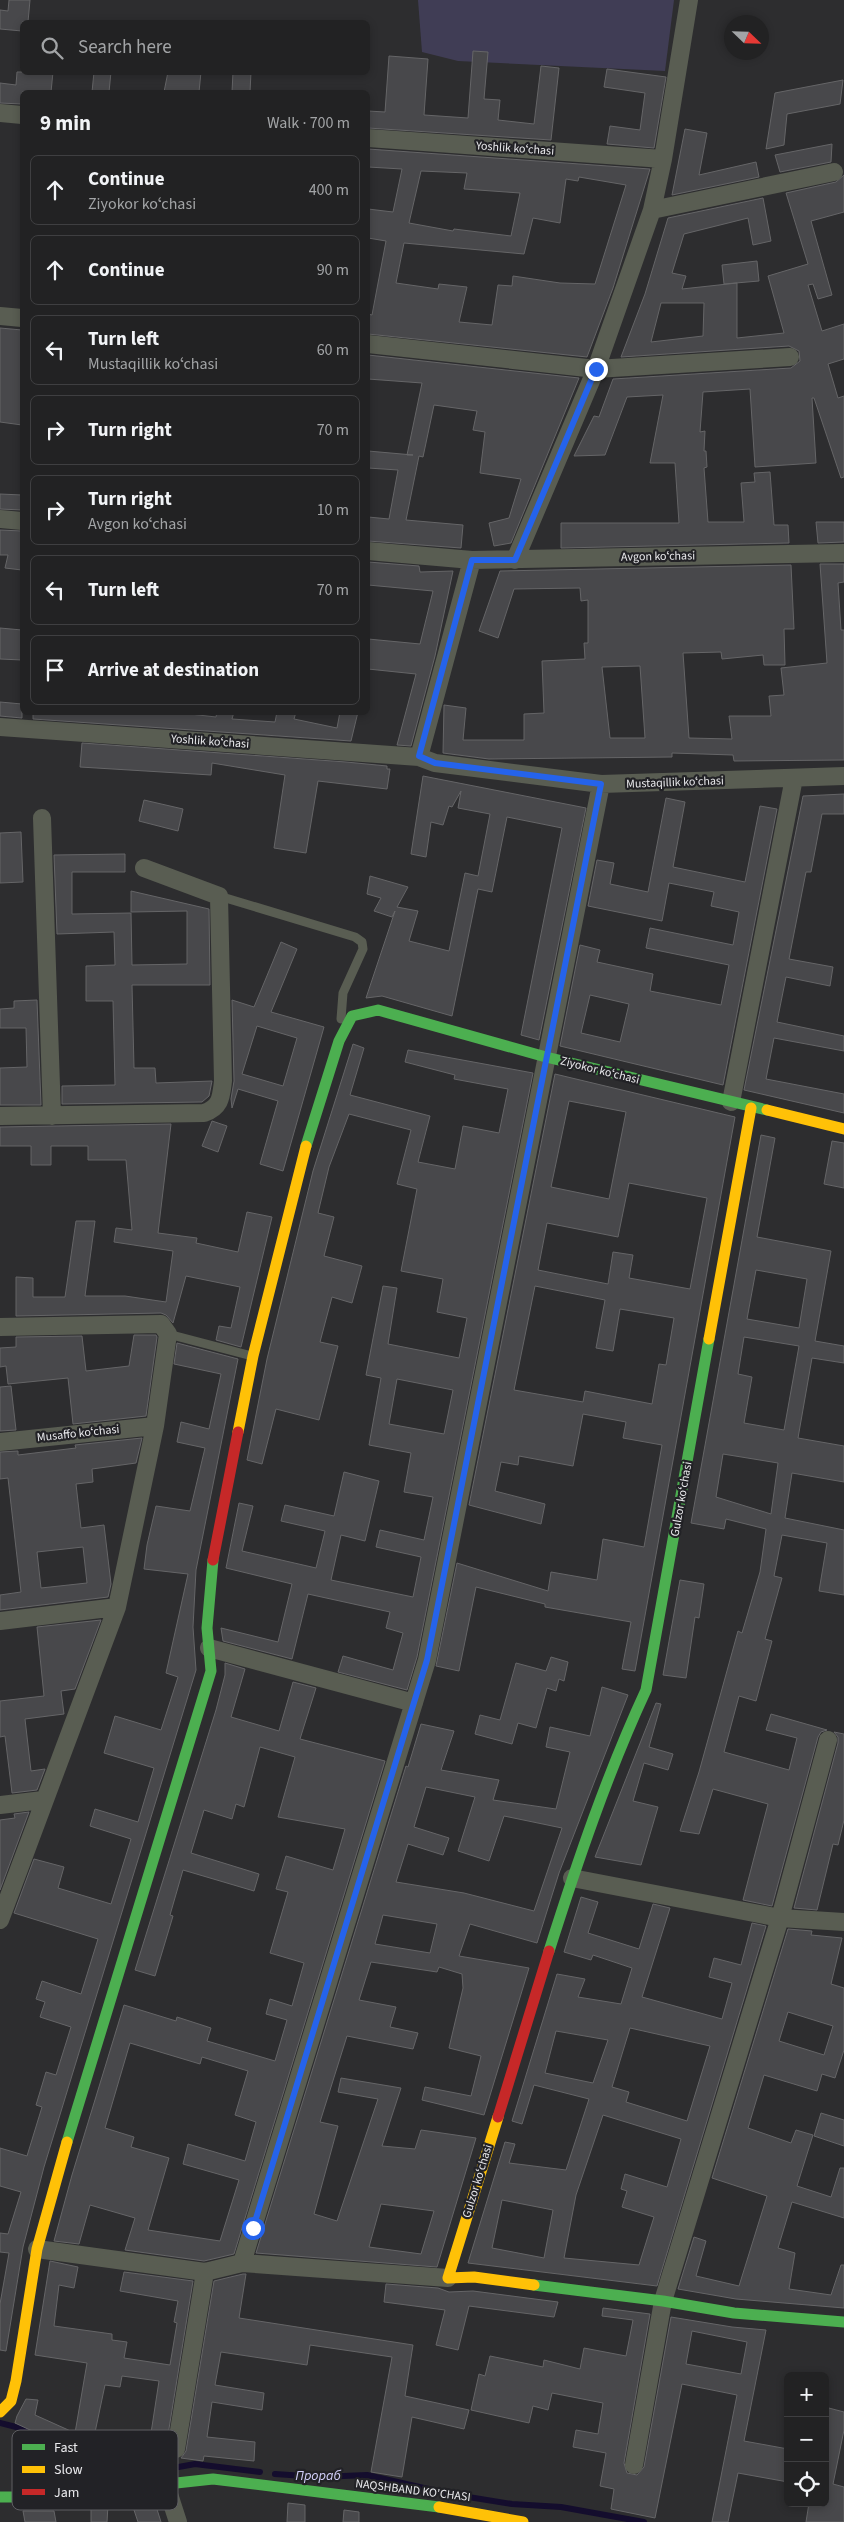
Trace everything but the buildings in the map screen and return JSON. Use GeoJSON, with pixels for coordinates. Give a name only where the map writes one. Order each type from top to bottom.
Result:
{"type":"FeatureCollection","features":[{"type":"Feature","properties":{"kind":"street"},"geometry":{"type":"LineString","coordinates":[[515,560],[596,369],[652,210],[663,159],[689,0]]}},
{"type":"Feature","properties":{"kind":"street"},"geometry":{"type":"LineString","coordinates":[[0,113],[20,115]]}},
{"type":"Feature","properties":{"kind":"street","name":"Yoshlik koʻchasi"},"geometry":{"type":"LineString","coordinates":[[370,138],[663,159]]}},
{"type":"Feature","properties":{"kind":"street"},"geometry":{"type":"LineString","coordinates":[[652,210],[834,172]]}},
{"type":"Feature","properties":{"kind":"street"},"geometry":{"type":"LineString","coordinates":[[0,316],[20,318]]}},
{"type":"Feature","properties":{"kind":"street"},"geometry":{"type":"LineString","coordinates":[[370,344],[596,369],[790,357]]}},
{"type":"Feature","properties":{"kind":"street"},"geometry":{"type":"LineString","coordinates":[[0,519],[20,521]]}},
{"type":"Feature","properties":{"kind":"street"},"geometry":{"type":"LineString","coordinates":[[370,551],[472,560],[419,756]]}},
{"type":"Feature","properties":{"kind":"street","name":"Avgon koʻchasi"},"geometry":{"type":"LineString","coordinates":[[472,560],[844,554]]}},
{"type":"Feature","properties":{"kind":"street","name":"Yoshlik koʻchasi"},"geometry":{"type":"LineString","coordinates":[[0,727],[419,756]]}},
{"type":"Feature","properties":{"kind":"street","name":"Mustaqillik koʻchasi"},"geometry":{"type":"LineString","coordinates":[[419,756],[435,763],[601,784],[844,776]]}},
{"type":"Feature","properties":{"kind":"street"},"geometry":{"type":"LineString","coordinates":[[731,1102],[794,778]]}},
{"type":"Feature","properties":{"kind":"street"},"geometry":{"type":"LineString","coordinates":[[0,2412],[10,2401],[16,2381],[37,2249],[58,2171],[202,1706],[211,1671],[207,1628],[210,1573],[252,1356],[299,1167],[339,1041],[352,1016],[378,1010],[546,1057],[601,784]]}},
{"type":"Feature","properties":{"kind":"street"},"geometry":{"type":"LineString","coordinates":[[42,818],[52,1116]]}},
{"type":"Feature","properties":{"kind":"street"},"geometry":{"type":"LineString","coordinates":[[0,1116],[204,1113],[214,1110],[221,1100],[219,896],[144,868]]}},
{"type":"Feature","properties":{"kind":"street","name":"Ziyokor koʻchasi"},"geometry":{"type":"LineString","coordinates":[[242,2263],[427,1660],[546,1057],[844,1129]]}},
{"type":"Feature","properties":{"kind":"street","name":"Gulzor koʻchasi"},"geometry":{"type":"LineString","coordinates":[[448,2278],[572,1878],[630,1722],[646,1690],[751,1108]]}},
{"type":"Feature","properties":{"kind":"street"},"geometry":{"type":"LineString","coordinates":[[0,1328],[161,1324],[168,1334],[156,1426],[117,1607],[0,1920]]}},
{"type":"Feature","properties":{"kind":"street","name":"Musaffo koʻchasi"},"geometry":{"type":"LineString","coordinates":[[0,1442],[156,1426]]}},
{"type":"Feature","properties":{"kind":"street"},"geometry":{"type":"LineString","coordinates":[[0,1621],[117,1607]]}},
{"type":"Feature","properties":{"kind":"street"},"geometry":{"type":"LineString","coordinates":[[209,1648],[414,1703]]}},
{"type":"Feature","properties":{"kind":"street"},"geometry":{"type":"LineString","coordinates":[[634,2465],[663,2301],[780,1918],[828,1740]]}},
{"type":"Feature","properties":{"kind":"street"},"geometry":{"type":"LineString","coordinates":[[0,1805],[44,1800]]}},
{"type":"Feature","properties":{"kind":"street"},"geometry":{"type":"LineString","coordinates":[[572,1878],[780,1918],[844,1922]]}},
{"type":"Feature","properties":{"kind":"street"},"geometry":{"type":"LineString","coordinates":[[37,2249],[205,2272],[242,2263],[448,2278],[474,2277],[663,2301],[734,2313],[844,2322]]}},
{"type":"Feature","properties":{"kind":"street"},"geometry":{"type":"LineString","coordinates":[[178,2437],[205,2272]]}},
{"type":"Feature","properties":{"kind":"street","name":"NAQSHBAND KO'CHASI"},"geometry":{"type":"LineString","coordinates":[[178,2484],[213,2480],[475,2512],[523,2522]]}},
{"type":"Feature","properties":{"kind":"street"},"geometry":{"type":"LineString","coordinates":[[174,2510],[178,2522]]}},
{"type":"Feature","properties":{"kind":"lane"},"geometry":{"type":"LineString","coordinates":[[219,896],[355,937],[362,942],[363,949],[344,992],[339,1041]]}},
{"type":"Feature","properties":{"kind":"lane"},"geometry":{"type":"LineString","coordinates":[[168,1334],[252,1356]]}},
{"type":"Feature","properties":{"kind":"shaded area"},"geometry":{"type":"Polygon","coordinates":[[[418,0],[674,0],[665,71],[458,61],[422,52],[418,0]]]}},
{"type":"Feature","properties":{"kind":"waterway","name":"Прораб"},"geometry":{"type":"LineString","coordinates":[[0,2423],[26,2430]]}},
{"type":"Feature","properties":{"kind":"waterway","name":"Прораб"},"geometry":{"type":"LineString","coordinates":[[178,2467],[195,2464],[260,2472]]}},
{"type":"Feature","properties":{"kind":"waterway","name":"Прораб"},"geometry":{"type":"LineString","coordinates":[[275,2474],[319,2477],[367,2475],[450,2494],[512,2504],[561,2507],[644,2522]]}},
{"type":"Feature","properties":{"kind":"traffic: fast"},"geometry":{"type":"LineString","coordinates":[[306,1146],[339,1041],[352,1016],[378,1010],[546,1057],[767,1110]]}},
{"type":"Feature","properties":{"kind":"traffic: fast"},"geometry":{"type":"LineString","coordinates":[[549,1951],[593,1819],[618,1754],[646,1690],[709,1339]]}},
{"type":"Feature","properties":{"kind":"traffic: fast"},"geometry":{"type":"LineString","coordinates":[[67,2142],[211,1671],[207,1628],[213,1560]]}},
{"type":"Feature","properties":{"kind":"traffic: fast"},"geometry":{"type":"LineString","coordinates":[[534,2285],[663,2301],[734,2313],[844,2322]]}},
{"type":"Feature","properties":{"kind":"traffic: fast"},"geometry":{"type":"LineString","coordinates":[[178,2483],[213,2479],[439,2507]]}},
{"type":"Feature","properties":{"kind":"traffic: fast"},"geometry":{"type":"LineString","coordinates":[[0,2497],[12,2497]]}},
{"type":"Feature","properties":{"kind":"traffic: slow"},"geometry":{"type":"LineString","coordinates":[[709,1339],[751,1108]]}},
{"type":"Feature","properties":{"kind":"traffic: slow"},"geometry":{"type":"LineString","coordinates":[[767,1110],[844,1129]]}},
{"type":"Feature","properties":{"kind":"traffic: slow"},"geometry":{"type":"LineString","coordinates":[[238,1432],[253,1356],[306,1146]]}},
{"type":"Feature","properties":{"kind":"traffic: slow"},"geometry":{"type":"LineString","coordinates":[[498,2117],[448,2278],[474,2277],[534,2285]]}},
{"type":"Feature","properties":{"kind":"traffic: slow"},"geometry":{"type":"LineString","coordinates":[[0,2412],[11,2401],[16,2381],[37,2249],[67,2142]]}},
{"type":"Feature","properties":{"kind":"traffic: slow"},"geometry":{"type":"LineString","coordinates":[[439,2507],[523,2522]]}},
{"type":"Feature","properties":{"kind":"traffic: jam"},"geometry":{"type":"LineString","coordinates":[[213,1560],[238,1432]]}},
{"type":"Feature","properties":{"kind":"traffic: jam"},"geometry":{"type":"LineString","coordinates":[[498,2117],[549,1951]]}},
{"type":"Feature","properties":{"kind":"route"},"geometry":{"type":"LineString","coordinates":[[253,2228],[427,1660],[601,784],[435,763],[419,756],[472,560],[515,560],[596,369]]}}]}
